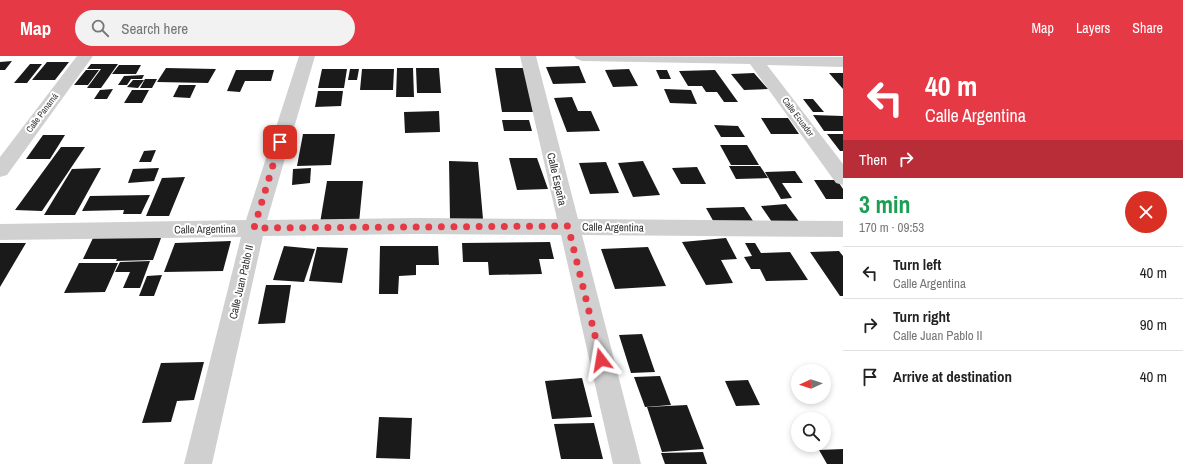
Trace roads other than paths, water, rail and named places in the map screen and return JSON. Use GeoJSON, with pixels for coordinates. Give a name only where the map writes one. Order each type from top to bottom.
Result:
{"type":"FeatureCollection","features":[{"type":"Feature","properties":{"kind":"street","name":"Calle Panamá"},"geometry":{"type":"LineString","coordinates":[[0,170],[85,56]]}},
{"type":"Feature","properties":{"kind":"street","name":"Calle Juan Pablo II"},"geometry":{"type":"LineString","coordinates":[[198,464],[254,228],[306,56]]}},
{"type":"Feature","properties":{"kind":"street","name":"Calle España"},"geometry":{"type":"LineString","coordinates":[[528,56],[568,226],[627,464]]}},
{"type":"Feature","properties":{"kind":"street"},"geometry":{"type":"LineString","coordinates":[[582,56],[754,58],[843,62]]}},
{"type":"Feature","properties":{"kind":"street","name":"Calle Ecuador"},"geometry":{"type":"LineString","coordinates":[[754,58],[843,178]]}},
{"type":"Feature","properties":{"kind":"street","name":"Calle Argentina"},"geometry":{"type":"LineString","coordinates":[[0,232],[254,228],[568,226],[843,229]]}}]}
